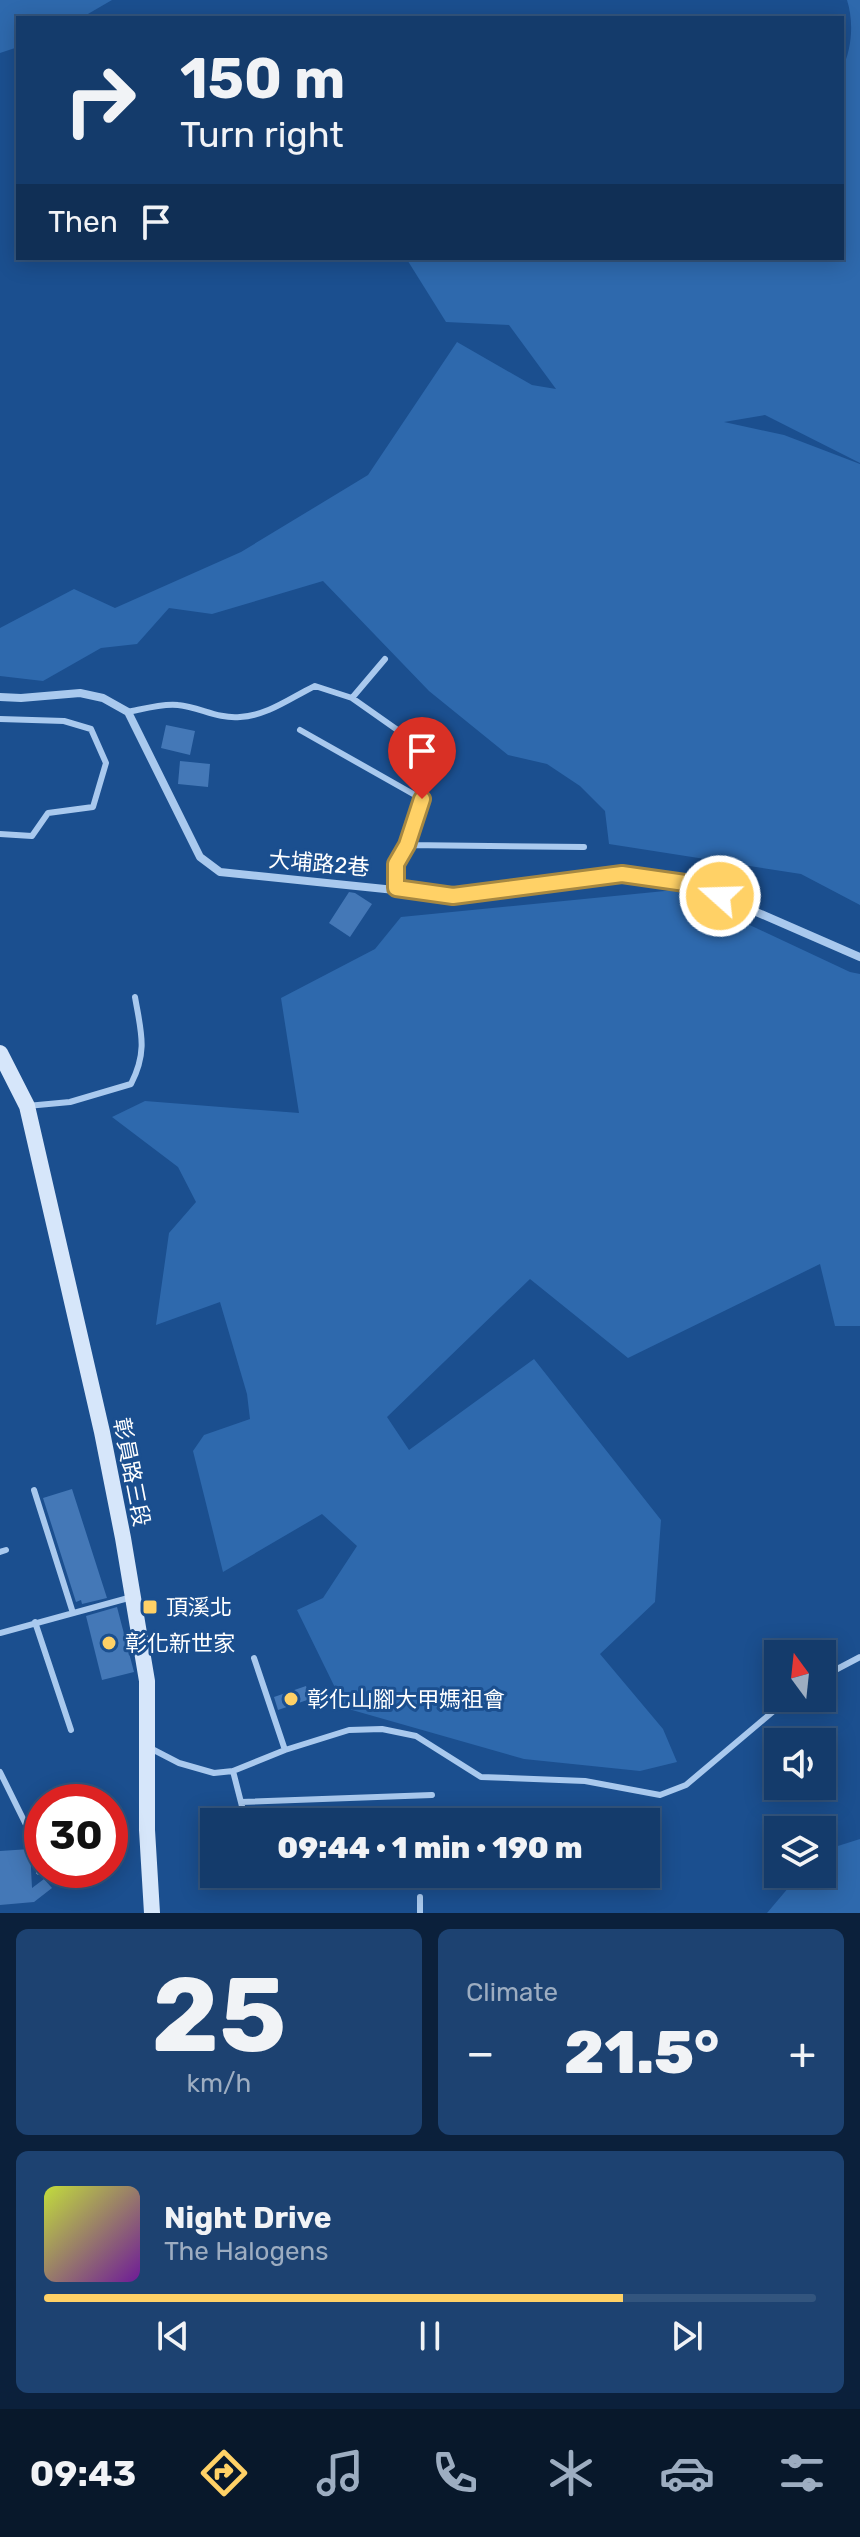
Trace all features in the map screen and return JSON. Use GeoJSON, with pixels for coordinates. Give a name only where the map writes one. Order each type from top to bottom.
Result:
{"type":"FeatureCollection","features":[{"type":"Feature","properties":{"kind":"main road","name":"彰員路三段"},"geometry":{"type":"LineString","coordinates":[[0,1054],[27,1106],[102,1432],[147,1681],[147,1830],[152,1913]]}},
{"type":"Feature","properties":{"kind":"street"},"geometry":{"type":"LineString","coordinates":[[0,697],[80,693],[103,698],[128,712]]}},
{"type":"Feature","properties":{"kind":"street","name":"大埔路2巷"},"geometry":{"type":"LineString","coordinates":[[128,712],[200,857],[220,872],[453,896],[622,874],[660,879],[692,884],[860,957]]}},
{"type":"Feature","properties":{"kind":"lane"},"geometry":{"type":"LineString","coordinates":[[352,698],[385,659]]}},
{"type":"Feature","properties":{"kind":"lane"},"geometry":{"type":"LineString","coordinates":[[128,712],[177,704],[217,717],[242,717],[274,710],[291,697],[315,686],[352,698],[406,736]]}},
{"type":"Feature","properties":{"kind":"lane"},"geometry":{"type":"LineString","coordinates":[[0,719],[64,721],[91,729],[106,763],[93,807],[48,813],[32,836],[0,834]]}},
{"type":"Feature","properties":{"kind":"lane"},"geometry":{"type":"LineString","coordinates":[[300,730],[422,799],[407,845],[396,864],[396,888]]}},
{"type":"Feature","properties":{"kind":"lane"},"geometry":{"type":"LineString","coordinates":[[407,845],[584,847]]}},
{"type":"Feature","properties":{"kind":"lane"},"geometry":{"type":"LineString","coordinates":[[27,1106],[70,1102],[131,1084],[139,1068],[144,1045],[135,997]]}},
{"type":"Feature","properties":{"kind":"lane"},"geometry":{"type":"LineString","coordinates":[[34,1490],[73,1613]]}},
{"type":"Feature","properties":{"kind":"lane"},"geometry":{"type":"LineString","coordinates":[[0,1633],[132,1597]]}},
{"type":"Feature","properties":{"kind":"lane"},"geometry":{"type":"LineString","coordinates":[[35,1622],[71,1730]]}},
{"type":"Feature","properties":{"kind":"lane"},"geometry":{"type":"LineString","coordinates":[[836,1670],[860,1657]]}},
{"type":"Feature","properties":{"kind":"lane"},"geometry":{"type":"LineString","coordinates":[[254,1658],[285,1750]]}},
{"type":"Feature","properties":{"kind":"lane"},"geometry":{"type":"LineString","coordinates":[[147,1747],[179,1763],[214,1773],[233,1771],[285,1750],[349,1730],[382,1729],[416,1736],[481,1777],[585,1781],[660,1795],[686,1785],[772,1712]]}},
{"type":"Feature","properties":{"kind":"lane"},"geometry":{"type":"LineString","coordinates":[[233,1771],[242,1808]]}},
{"type":"Feature","properties":{"kind":"lane"},"geometry":{"type":"LineString","coordinates":[[0,1772],[24,1821]]}},
{"type":"Feature","properties":{"kind":"lane"},"geometry":{"type":"LineString","coordinates":[[241,1802],[432,1795]]}},
{"type":"Feature","properties":{"kind":"lane"},"geometry":{"type":"LineString","coordinates":[[420,1897],[420,1913]]}},
{"type":"Feature","properties":{"kind":"shaded area"},"geometry":{"type":"Polygon","coordinates":[[[0,0],[112,0],[84,16],[16,16],[16,48],[0,53],[0,0]]]}},
{"type":"Feature","properties":{"kind":"shaded area"},"geometry":{"type":"Polygon","coordinates":[[[847,0],[860,0],[860,463],[765,415],[724,422],[784,435],[860,464],[860,905],[801,874],[609,844],[605,811],[580,786],[547,764],[508,755],[429,691],[323,581],[212,614],[169,608],[137,644],[101,648],[43,681],[0,676],[0,628],[74,589],[115,608],[241,552],[368,475],[457,342],[532,385],[556,389],[509,325],[446,322],[407,260],[844,260],[844,64],[850,44],[847,0]]]}},
{"type":"Feature","properties":{"kind":"shaded area"},"geometry":{"type":"Polygon","coordinates":[[[675,890],[860,974],[860,1326],[835,1326],[820,1264],[628,1358],[530,1279],[387,1417],[409,1450],[534,1359],[661,1520],[655,1602],[600,1654],[663,1729],[677,1762],[640,1771],[524,1759],[345,1708],[297,1610],[323,1598],[357,1546],[322,1514],[223,1572],[193,1451],[204,1435],[250,1419],[247,1394],[220,1302],[156,1325],[169,1233],[196,1202],[178,1167],[112,1117],[145,1101],[299,1113],[281,998],[375,949],[401,917],[675,890]]]}},
{"type":"Feature","properties":{"kind":"shaded area"},"geometry":{"type":"Polygon","coordinates":[[[860,1839],[860,1913],[767,1913],[788,1888],[836,1888],[836,1847],[860,1839]]]}},
{"type":"Feature","properties":{"kind":"building"},"geometry":{"type":"Polygon","coordinates":[[[166,725],[195,731],[190,755],[161,748],[166,725]]]}},
{"type":"Feature","properties":{"kind":"building"},"geometry":{"type":"Polygon","coordinates":[[[180,761],[210,764],[208,787],[178,784],[180,761]]]}},
{"type":"Feature","properties":{"kind":"building"},"geometry":{"type":"Polygon","coordinates":[[[349,892],[372,904],[350,937],[329,923],[349,892]]]}},
{"type":"Feature","properties":{"kind":"building"},"geometry":{"type":"Polygon","coordinates":[[[72,1489],[107,1598],[82,1604],[81,1600],[76,1602],[43,1498],[72,1489]]]}},
{"type":"Feature","properties":{"kind":"building","name":"彰化新世家"},"geometry":{"type":"Polygon","coordinates":[[[117,1607],[134,1672],[102,1680],[86,1616],[117,1607]]]}},
{"type":"Feature","properties":{"kind":"building","name":"彰化山腳大甲媽祖會"},"geometry":{"type":"Polygon","coordinates":[[[306,1686],[310,1699],[278,1710],[274,1697],[306,1686]]]}},
{"type":"Feature","properties":{"kind":"building"},"geometry":{"type":"Polygon","coordinates":[[[24,1849],[24,1888],[52,1888],[34,1902],[0,1905],[0,1851],[24,1849]]]}},
{"type":"Feature","properties":{"kind":"place","name":"頂溪北"},"geometry":{"type":"Point","coordinates":[150,1607]}},
{"type":"Feature","properties":{"kind":"place","name":"彰化新世家"},"geometry":{"type":"Point","coordinates":[109,1643]}},
{"type":"Feature","properties":{"kind":"place","name":"彰化山腳大甲媽祖會"},"geometry":{"type":"Point","coordinates":[291,1699]}},
{"type":"Feature","properties":{"kind":"route"},"geometry":{"type":"LineString","coordinates":[[422,799],[407,845],[396,864],[396,888],[453,896],[622,874],[692,884],[720,896]]}}]}
